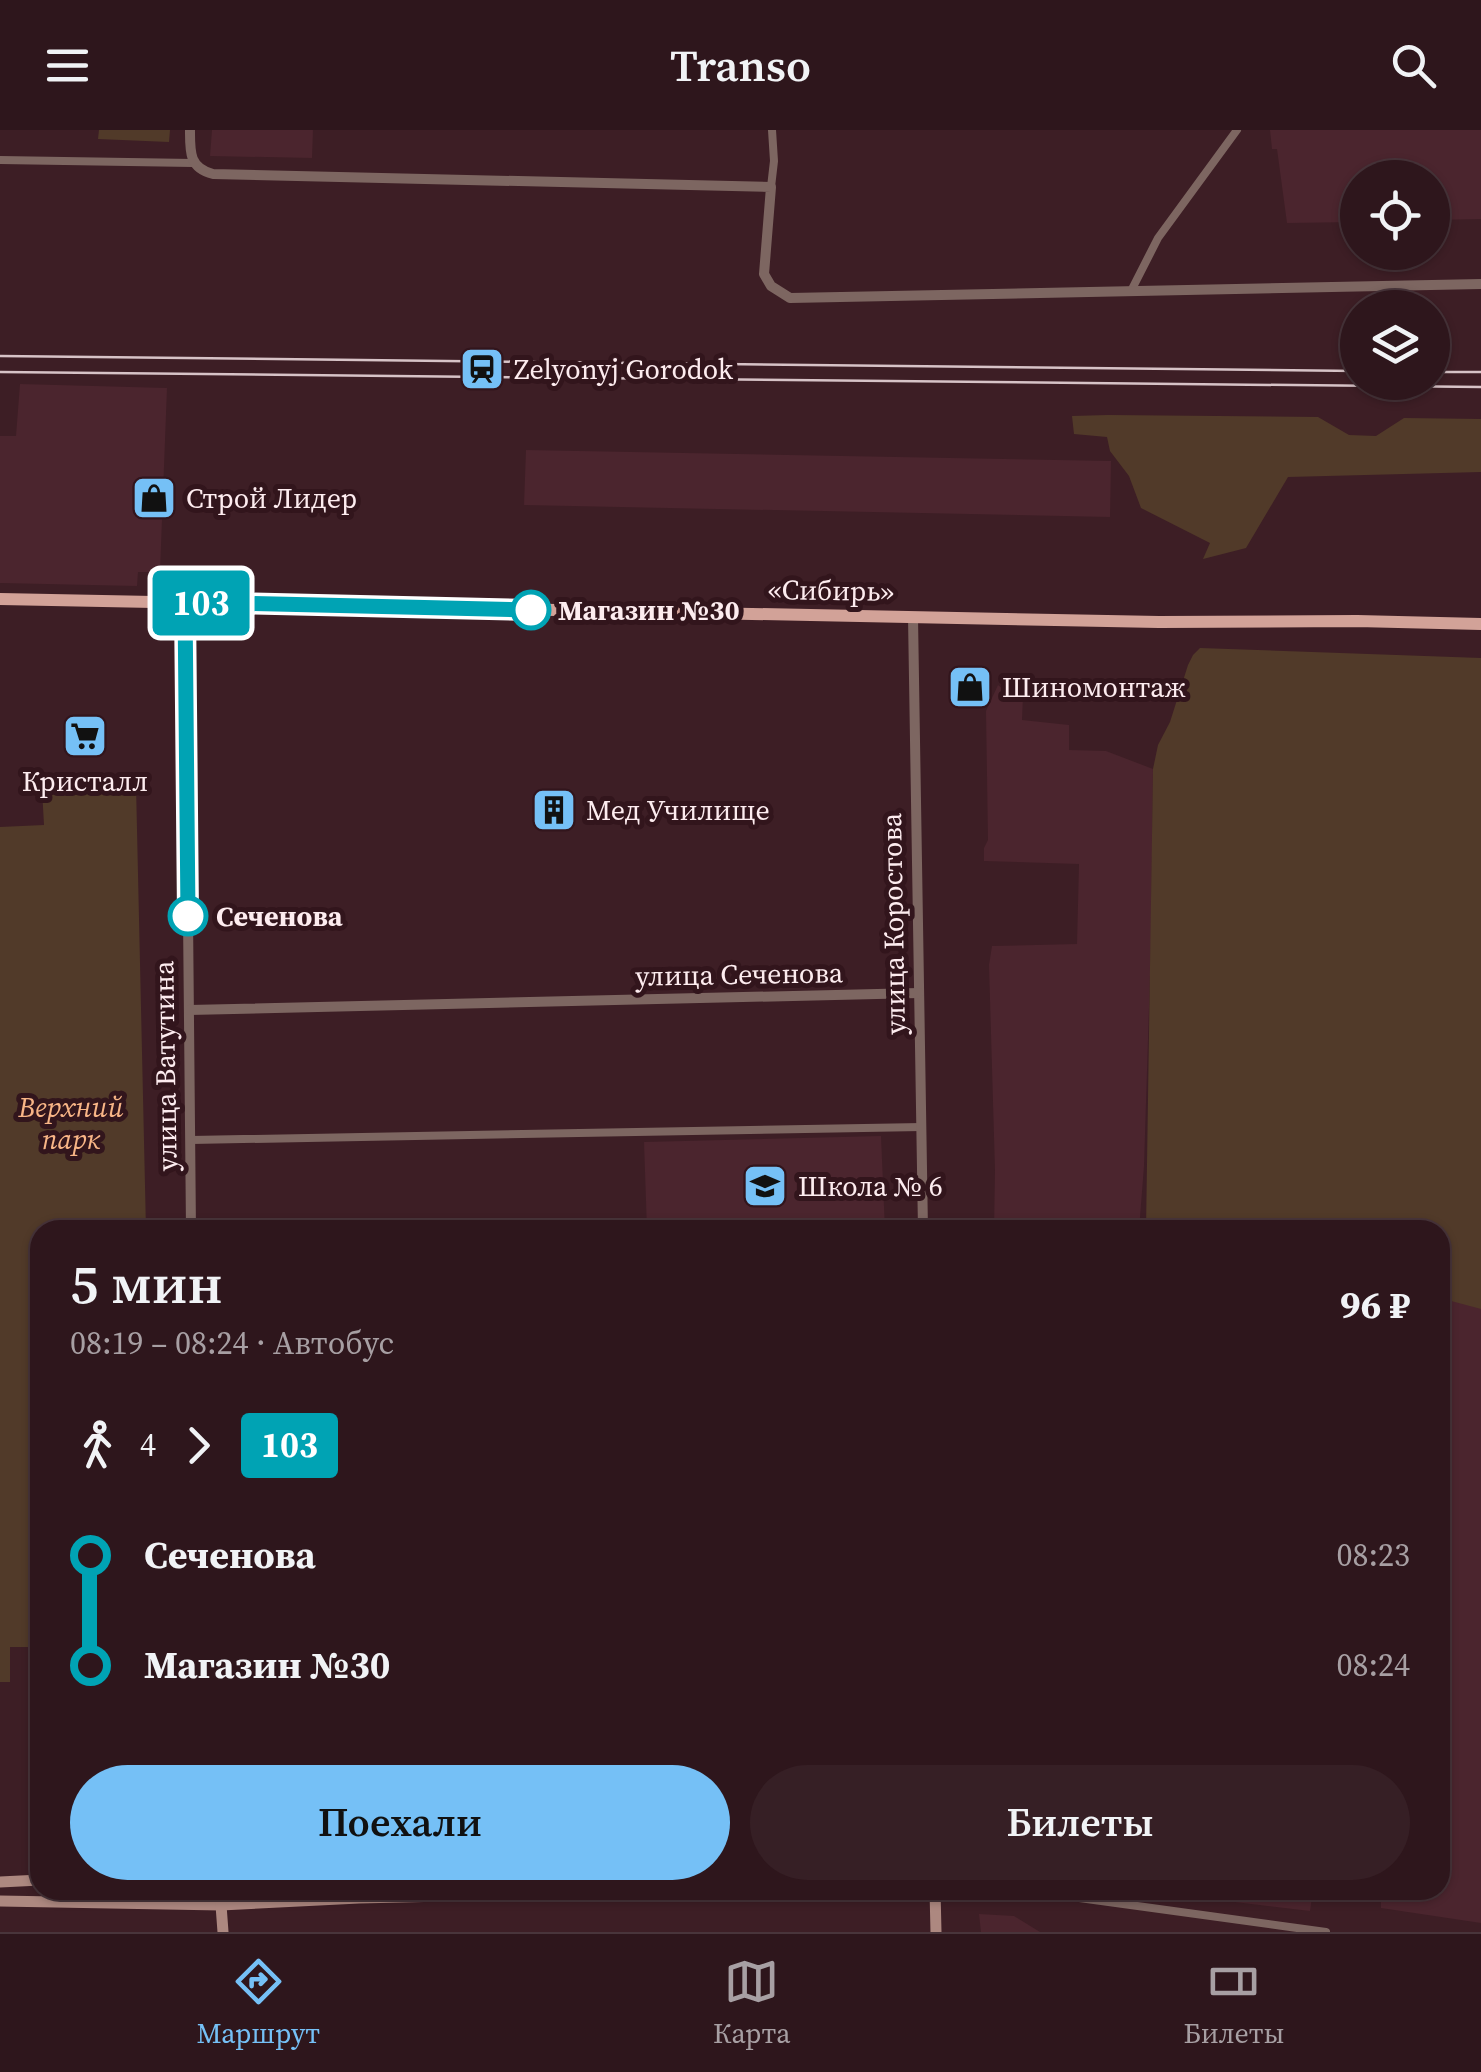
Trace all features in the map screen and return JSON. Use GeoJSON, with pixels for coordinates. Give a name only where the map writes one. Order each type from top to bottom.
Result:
{"type":"FeatureCollection","features":[{"type":"Feature","properties":{"kind":"main road","name":"«Сибирь»"},"geometry":{"type":"LineString","coordinates":[[0,599],[1159,622],[1357,620],[1481,624]]}},
{"type":"Feature","properties":{"kind":"main road"},"geometry":{"type":"LineString","coordinates":[[0,1882],[30,1880]]}},
{"type":"Feature","properties":{"kind":"main road"},"geometry":{"type":"LineString","coordinates":[[132,1900],[138,1904]]}},
{"type":"Feature","properties":{"kind":"main road"},"geometry":{"type":"LineString","coordinates":[[278,1902],[283,1900]]}},
{"type":"Feature","properties":{"kind":"main road"},"geometry":{"type":"LineString","coordinates":[[0,1901],[221,1905],[349,1900]]}},
{"type":"Feature","properties":{"kind":"main road"},"geometry":{"type":"LineString","coordinates":[[935,1900],[936,1932]]}},
{"type":"Feature","properties":{"kind":"main road"},"geometry":{"type":"LineString","coordinates":[[221,1905],[223,1932]]}},
{"type":"Feature","properties":{"kind":"street"},"geometry":{"type":"LineString","coordinates":[[190,130],[192,158],[204,172],[213,174],[771,188]]}},
{"type":"Feature","properties":{"kind":"street"},"geometry":{"type":"LineString","coordinates":[[772,130],[774,160],[764,274],[771,286],[790,298],[1481,284]]}},
{"type":"Feature","properties":{"kind":"street"},"geometry":{"type":"LineString","coordinates":[[1131,291],[1158,238],[1236,130]]}},
{"type":"Feature","properties":{"kind":"street"},"geometry":{"type":"LineString","coordinates":[[0,160],[192,158]]}},
{"type":"Feature","properties":{"kind":"street","name":"улица Ватутина"},"geometry":{"type":"LineString","coordinates":[[185,602],[192,1220]]}},
{"type":"Feature","properties":{"kind":"street","name":"улица Коростова"},"geometry":{"type":"LineString","coordinates":[[913,616],[923,1220]]}},
{"type":"Feature","properties":{"kind":"street","name":"улица Сеченова"},"geometry":{"type":"LineString","coordinates":[[189,1010],[919,993]]}},
{"type":"Feature","properties":{"kind":"street"},"geometry":{"type":"LineString","coordinates":[[190,1140],[922,1128]]}},
{"type":"Feature","properties":{"kind":"street"},"geometry":{"type":"LineString","coordinates":[[1094,1900],[1326,1932]]}},
{"type":"Feature","properties":{"kind":"shaded area"},"geometry":{"type":"Polygon","coordinates":[[[212,130],[313,130],[312,158],[210,156],[212,130]]]}},
{"type":"Feature","properties":{"kind":"shaded area"},"geometry":{"type":"Polygon","coordinates":[[[1270,130],[1481,130],[1481,219],[1450,220],[1450,160],[1340,160],[1340,222],[1287,223],[1277,149],[1272,149],[1270,130]]]}},
{"type":"Feature","properties":{"kind":"shaded area"},"geometry":{"type":"Polygon","coordinates":[[[20,384],[167,388],[160,572],[138,572],[137,586],[0,583],[0,436],[16,436],[20,384]]]}},
{"type":"Feature","properties":{"kind":"shaded area"},"geometry":{"type":"Polygon","coordinates":[[[526,450],[1111,461],[1110,517],[524,505],[526,450]]]}},
{"type":"Feature","properties":{"kind":"shaded area"},"geometry":{"type":"Polygon","coordinates":[[[998,685],[1011,696],[1023,696],[1022,720],[1069,725],[1069,750],[1106,751],[1153,769],[1151,944],[1140,1220],[994,1220],[989,965],[992,946],[1077,944],[1079,864],[984,861],[988,840],[986,711],[998,685]]]}},
{"type":"Feature","properties":{"kind":"shaded area","name":"Школа № 6"},"geometry":{"type":"Polygon","coordinates":[[[881,1136],[885,1220],[647,1220],[644,1142],[881,1136]]]}},
{"type":"Feature","properties":{"kind":"shaded area"},"geometry":{"type":"Polygon","coordinates":[[[1481,1209],[1481,1923],[1381,1908],[1381,1900],[1450,1900],[1450,1225],[1481,1209]]]}},
{"type":"Feature","properties":{"kind":"shaded area"},"geometry":{"type":"Polygon","coordinates":[[[1219,1900],[1312,1900],[1310,1911],[1219,1900]]]}},
{"type":"Feature","properties":{"kind":"shaded area"},"geometry":{"type":"Polygon","coordinates":[[[979,1914],[1014,1916],[1040,1932],[981,1932],[979,1914]]]}},
{"type":"Feature","properties":{"kind":"green space"},"geometry":{"type":"Polygon","coordinates":[[[99,130],[170,130],[169,142],[98,139],[99,130]]]}},
{"type":"Feature","properties":{"kind":"green space"},"geometry":{"type":"Polygon","coordinates":[[[1072,416],[1318,417],[1349,435],[1376,436],[1404,418],[1481,419],[1481,472],[1288,477],[1246,548],[1203,559],[1210,543],[1141,508],[1129,476],[1110,451],[1107,437],[1074,434],[1072,416]]]}},
{"type":"Feature","properties":{"kind":"green space"},"geometry":{"type":"Polygon","coordinates":[[[1200,648],[1481,658],[1481,1309],[1450,1301],[1450,1220],[1146,1220],[1153,769],[1158,745],[1193,655],[1200,648]]]}},
{"type":"Feature","properties":{"kind":"green space","name":"Верхний парк"},"geometry":{"type":"Polygon","coordinates":[[[136,785],[146,1220],[30,1220],[30,1647],[10,1647],[10,1682],[0,1682],[0,827],[44,825],[42,789],[136,785]]]}},
{"type":"Feature","properties":{"kind":"railway"},"geometry":{"type":"LineString","coordinates":[[0,356],[1340,371]]}},
{"type":"Feature","properties":{"kind":"railway"},"geometry":{"type":"LineString","coordinates":[[0,372],[1481,387]]}},
{"type":"Feature","properties":{"kind":"railway"},"geometry":{"type":"LineString","coordinates":[[1450,372],[1481,372]]}},
{"type":"Feature","properties":{"kind":"bus line","name":"103"},"geometry":{"type":"LineString","coordinates":[[188,916],[185,602],[531,610]]}},
{"type":"Feature","properties":{"kind":"place","name":"Zelyonyj Gorodok"},"geometry":{"type":"Point","coordinates":[482,369]}},
{"type":"Feature","properties":{"kind":"place","name":"Строй Лидер"},"geometry":{"type":"Point","coordinates":[154,498]}},
{"type":"Feature","properties":{"kind":"place","name":"Магазин №30"},"geometry":{"type":"Point","coordinates":[531,610]}},
{"type":"Feature","properties":{"kind":"place","name":"Шиномонтаж"},"geometry":{"type":"Point","coordinates":[970,687]}},
{"type":"Feature","properties":{"kind":"place","name":"Кристалл"},"geometry":{"type":"Point","coordinates":[85,736]}},
{"type":"Feature","properties":{"kind":"place","name":"Мед Училище"},"geometry":{"type":"Point","coordinates":[554,810]}},
{"type":"Feature","properties":{"kind":"place","name":"Сеченова"},"geometry":{"type":"Point","coordinates":[188,916]}},
{"type":"Feature","properties":{"kind":"place","name":"Школа № 6"},"geometry":{"type":"Point","coordinates":[765,1186]}}]}
